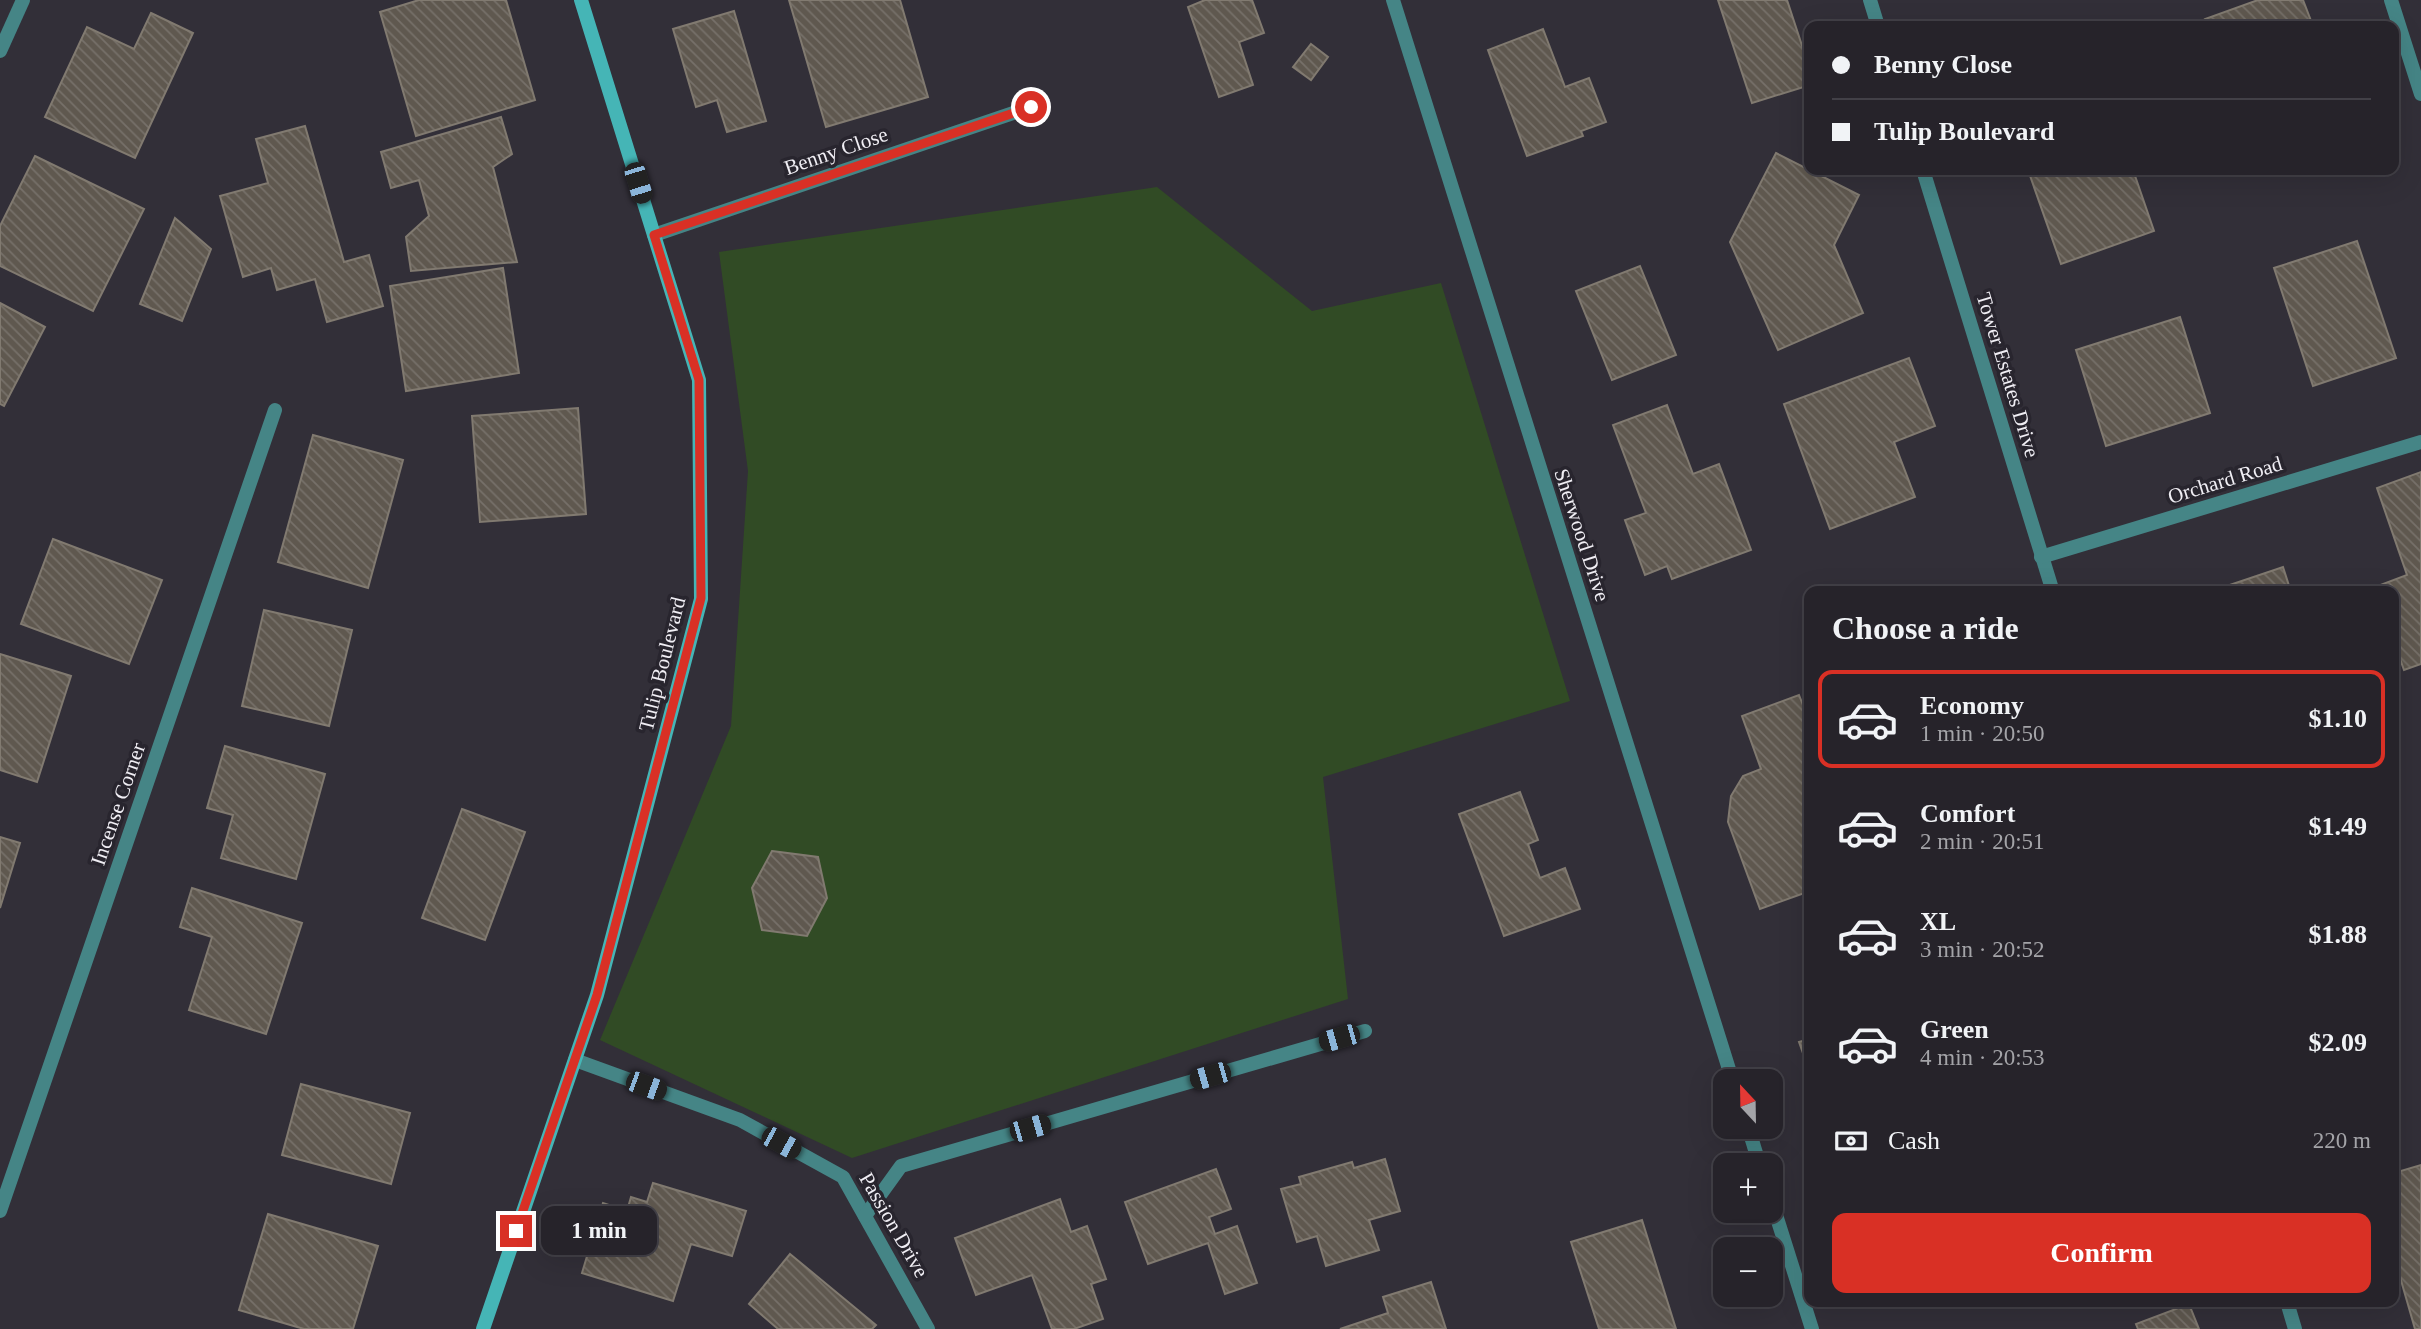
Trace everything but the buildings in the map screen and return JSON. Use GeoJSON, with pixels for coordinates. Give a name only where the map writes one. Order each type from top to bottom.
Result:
{"type":"FeatureCollection","features":[{"type":"Feature","properties":{"kind":"street"},"geometry":{"type":"LineString","coordinates":[[0,51],[23,0]]}},
{"type":"Feature","properties":{"kind":"street","name":"Tulip Boulevard"},"geometry":{"type":"LineString","coordinates":[[483,1329],[597,995],[701,598],[699,380],[581,0]]}},
{"type":"Feature","properties":{"kind":"street","name":"Sherwood Drive"},"geometry":{"type":"LineString","coordinates":[[1393,0],[1730,1069]]}},
{"type":"Feature","properties":{"kind":"street"},"geometry":{"type":"LineString","coordinates":[[1870,0],[1876,21]]}},
{"type":"Feature","properties":{"kind":"street"},"geometry":{"type":"LineString","coordinates":[[2391,0],[2398,21]]}},
{"type":"Feature","properties":{"kind":"street"},"geometry":{"type":"LineString","coordinates":[[2399,25],[2421,94]]}},
{"type":"Feature","properties":{"kind":"street","name":"Benny Close"},"geometry":{"type":"LineString","coordinates":[[654,235],[1031,107]]}},
{"type":"Feature","properties":{"kind":"street","name":"Tower Estates Drive"},"geometry":{"type":"LineString","coordinates":[[1925,175],[2051,586]]}},
{"type":"Feature","properties":{"kind":"street","name":"Incense Corner"},"geometry":{"type":"LineString","coordinates":[[0,1211],[275,410]]}},
{"type":"Feature","properties":{"kind":"street","name":"Orchard Road"},"geometry":{"type":"LineString","coordinates":[[2041,557],[2421,442]]}},
{"type":"Feature","properties":{"kind":"street"},"geometry":{"type":"LineString","coordinates":[[865,1216],[901,1166],[1365,1031]]}},
{"type":"Feature","properties":{"kind":"street","name":"Passion Drive"},"geometry":{"type":"LineString","coordinates":[[575,1060],[740,1121],[843,1177],[928,1329]]}},
{"type":"Feature","properties":{"kind":"street"},"geometry":{"type":"LineString","coordinates":[[1779,1223],[1804,1304]]}},
{"type":"Feature","properties":{"kind":"street"},"geometry":{"type":"LineString","coordinates":[[1805,1307],[1812,1329]]}},
{"type":"Feature","properties":{"kind":"street"},"geometry":{"type":"LineString","coordinates":[[2288,1307],[2295,1329]]}},
{"type":"Feature","properties":{"kind":"green space"},"geometry":{"type":"Polygon","coordinates":[[[1157,187],[1312,311],[1441,283],[1570,701],[1323,777],[1348,999],[852,1158],[600,1040],[731,726],[748,471],[719,252],[1157,187]]]}},
{"type":"Feature","properties":{"kind":"route"},"geometry":{"type":"LineString","coordinates":[[516,1231],[597,995],[701,598],[699,380],[654,235],[1031,107]]}}]}
